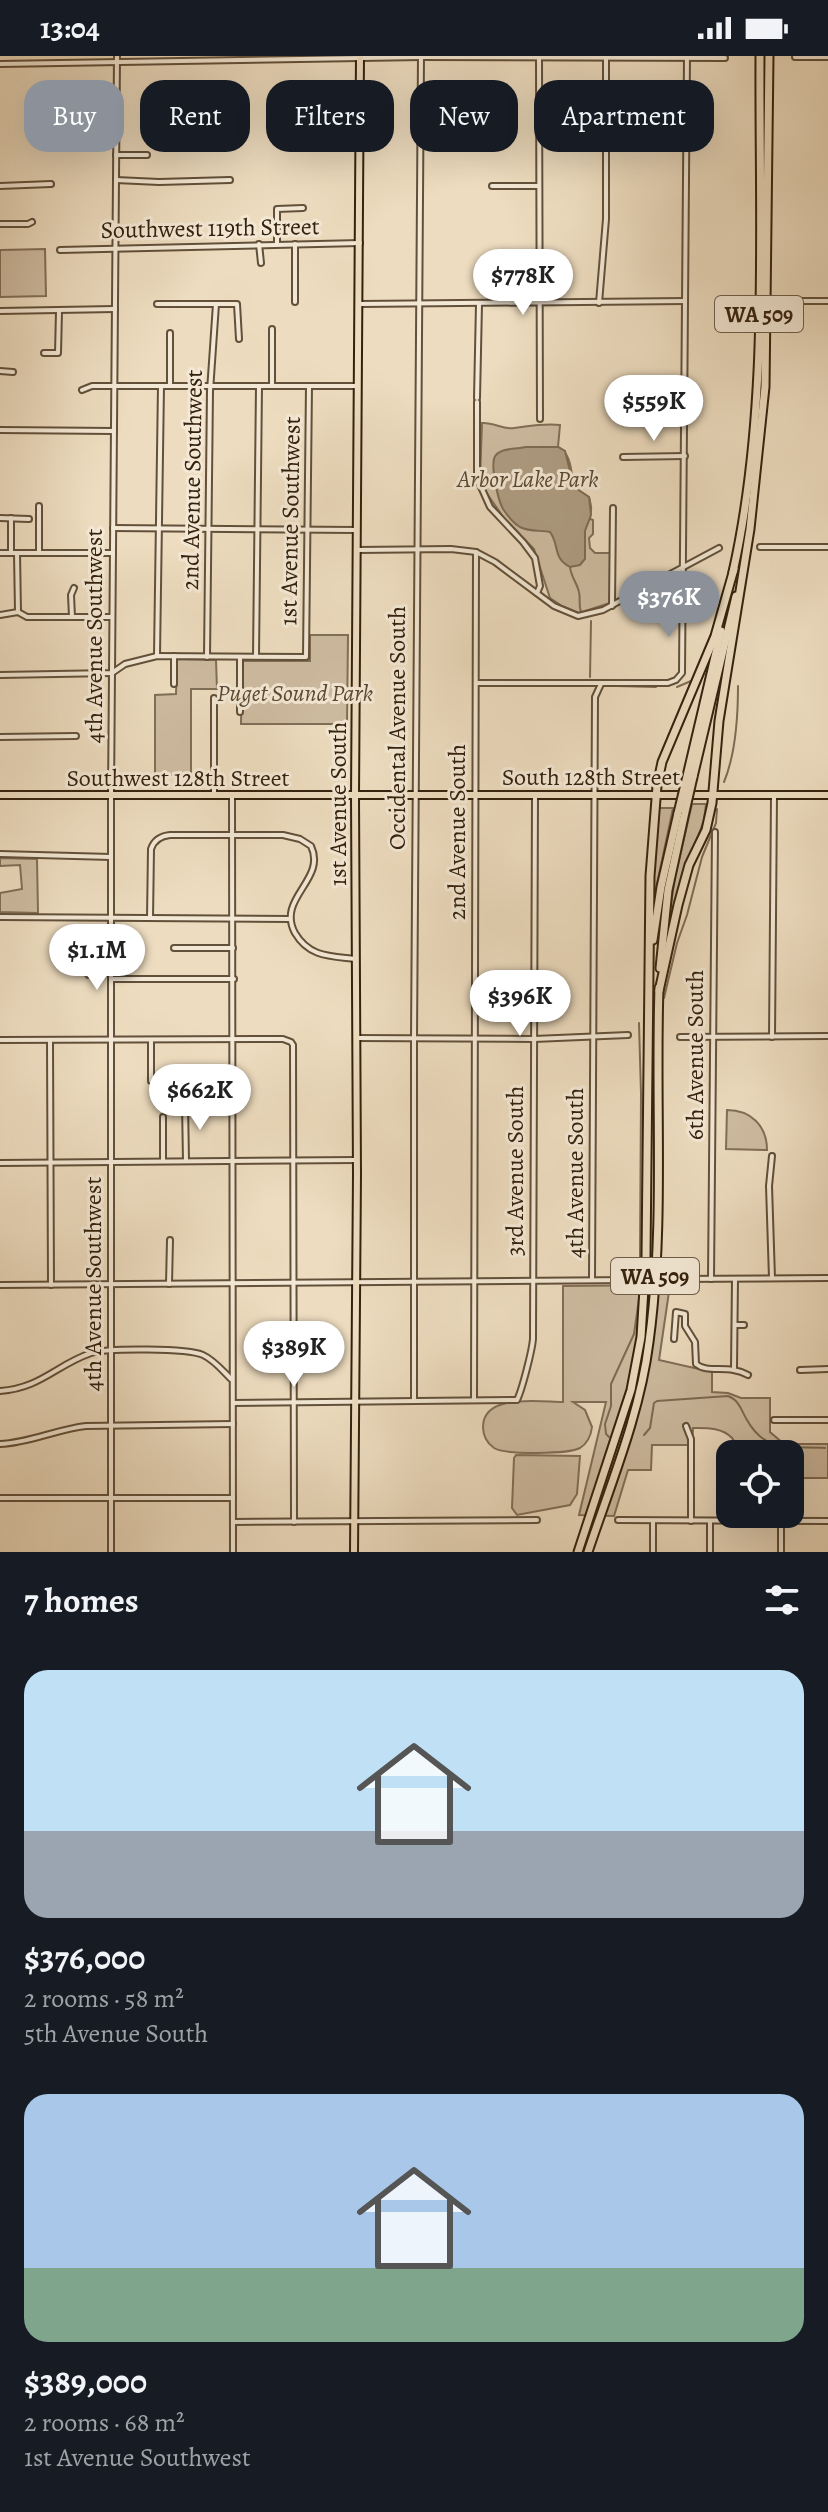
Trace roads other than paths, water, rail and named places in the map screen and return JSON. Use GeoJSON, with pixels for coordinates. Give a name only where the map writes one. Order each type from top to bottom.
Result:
{"type":"FeatureCollection","features":[{"type":"Feature","properties":{"kind":"highway","name":"WA 509"},"geometry":{"type":"LineString","coordinates":[[690,776],[742,535],[752,456],[757,381],[760,56]]}},
{"type":"Feature","properties":{"kind":"highway","name":"WA 509"},"geometry":{"type":"LineString","coordinates":[[578,1552],[631,1390],[641,1337],[646,1256],[648,994],[661,887],[747,551],[765,387],[769,56]]}},
{"type":"Feature","properties":{"kind":"highway"},"geometry":{"type":"LineString","coordinates":[[659,991],[689,865],[706,830],[714,795],[719,721],[747,551]]}},
{"type":"Feature","properties":{"kind":"highway"},"geometry":{"type":"LineString","coordinates":[[648,994],[650,876],[656,795],[662,762],[715,636],[734,569]]}},
{"type":"Feature","properties":{"kind":"highway","name":"WA 509"},"geometry":{"type":"LineString","coordinates":[[588,1552],[640,1393],[649,1342],[656,1265],[662,932],[681,813]]}},
{"type":"Feature","properties":{"kind":"main road","name":"1st Avenue South"},"geometry":{"type":"LineString","coordinates":[[354,1552],[360,57]]}},
{"type":"Feature","properties":{"kind":"main road","name":"Southwest 128th Street"},"geometry":{"type":"LineString","coordinates":[[0,795],[355,797]]}},
{"type":"Feature","properties":{"kind":"main road","name":"South 128th Street"},"geometry":{"type":"LineString","coordinates":[[355,797],[828,795]]}},
{"type":"Feature","properties":{"kind":"street","name":"4th Avenue Southwest"},"geometry":{"type":"LineString","coordinates":[[117,56],[117,80]]}},
{"type":"Feature","properties":{"kind":"street"},"geometry":{"type":"LineString","coordinates":[[0,64],[360,57],[725,58]]}},
{"type":"Feature","properties":{"kind":"street","name":"Occidental Avenue South"},"geometry":{"type":"LineString","coordinates":[[414,1401],[416,550],[421,57]]}},
{"type":"Feature","properties":{"kind":"street"},"geometry":{"type":"LineString","coordinates":[[539,57],[540,419]]}},
{"type":"Feature","properties":{"kind":"street"},"geometry":{"type":"LineString","coordinates":[[476,683],[668,683],[679,677],[683,667],[681,592],[684,578],[687,57]]}},
{"type":"Feature","properties":{"kind":"street"},"geometry":{"type":"LineString","coordinates":[[795,57],[828,57]]}},
{"type":"Feature","properties":{"kind":"street"},"geometry":{"type":"LineString","coordinates":[[599,303],[606,219],[606,58]]}},
{"type":"Feature","properties":{"kind":"street","name":"4th Avenue Southwest"},"geometry":{"type":"LineString","coordinates":[[111,1552],[111,795],[116,155]]}},
{"type":"Feature","properties":{"kind":"street"},"geometry":{"type":"LineString","coordinates":[[116,155],[147,155]]}},
{"type":"Feature","properties":{"kind":"street"},"geometry":{"type":"LineString","coordinates":[[116,180],[230,180]]}},
{"type":"Feature","properties":{"kind":"street"},"geometry":{"type":"LineString","coordinates":[[0,186],[51,184]]}},
{"type":"Feature","properties":{"kind":"street"},"geometry":{"type":"LineString","coordinates":[[492,186],[539,186]]}},
{"type":"Feature","properties":{"kind":"street"},"geometry":{"type":"LineString","coordinates":[[277,244],[277,209],[303,208]]}},
{"type":"Feature","properties":{"kind":"street"},"geometry":{"type":"LineString","coordinates":[[0,224],[32,222]]}},
{"type":"Feature","properties":{"kind":"street","name":"Southwest 119th Street"},"geometry":{"type":"LineString","coordinates":[[60,250],[360,243]]}},
{"type":"Feature","properties":{"kind":"street"},"geometry":{"type":"LineString","coordinates":[[259,244],[261,263]]}},
{"type":"Feature","properties":{"kind":"street"},"geometry":{"type":"LineString","coordinates":[[295,244],[295,302]]}},
{"type":"Feature","properties":{"kind":"street"},"geometry":{"type":"LineString","coordinates":[[359,304],[686,301]]}},
{"type":"Feature","properties":{"kind":"street"},"geometry":{"type":"LineString","coordinates":[[802,301],[828,301]]}},
{"type":"Feature","properties":{"kind":"street"},"geometry":{"type":"LineString","coordinates":[[157,304],[237,304],[239,339]]}},
{"type":"Feature","properties":{"kind":"street","name":"2nd Avenue Southwest"},"geometry":{"type":"LineString","coordinates":[[207,657],[216,304]]}},
{"type":"Feature","properties":{"kind":"street"},"geometry":{"type":"LineString","coordinates":[[479,304],[477,478],[490,507],[535,558],[540,586],[537,593]]}},
{"type":"Feature","properties":{"kind":"street"},"geometry":{"type":"LineString","coordinates":[[0,311],[115,309]]}},
{"type":"Feature","properties":{"kind":"street"},"geometry":{"type":"LineString","coordinates":[[44,353],[58,353],[59,311]]}},
{"type":"Feature","properties":{"kind":"street"},"geometry":{"type":"LineString","coordinates":[[272,329],[272,386]]}},
{"type":"Feature","properties":{"kind":"street"},"geometry":{"type":"LineString","coordinates":[[170,333],[170,385]]}},
{"type":"Feature","properties":{"kind":"street"},"geometry":{"type":"LineString","coordinates":[[0,371],[13,372]]}},
{"type":"Feature","properties":{"kind":"street"},"geometry":{"type":"LineString","coordinates":[[82,390],[92,386],[357,386]]}},
{"type":"Feature","properties":{"kind":"street"},"geometry":{"type":"LineString","coordinates":[[157,656],[161,386]]}},
{"type":"Feature","properties":{"kind":"street"},"geometry":{"type":"LineString","coordinates":[[0,675],[112,673],[125,664],[157,656],[256,657],[259,386]]}},
{"type":"Feature","properties":{"kind":"street","name":"1st Avenue Southwest"},"geometry":{"type":"LineString","coordinates":[[256,657],[306,657],[309,386]]}},
{"type":"Feature","properties":{"kind":"street"},"geometry":{"type":"LineString","coordinates":[[0,430],[114,431]]}},
{"type":"Feature","properties":{"kind":"street"},"geometry":{"type":"LineString","coordinates":[[623,457],[685,456]]}},
{"type":"Feature","properties":{"kind":"street"},"geometry":{"type":"LineString","coordinates":[[39,506],[39,553]]}},
{"type":"Feature","properties":{"kind":"street"},"geometry":{"type":"LineString","coordinates":[[612,606],[613,508]]}},
{"type":"Feature","properties":{"kind":"street"},"geometry":{"type":"LineString","coordinates":[[0,518],[29,519]]}},
{"type":"Feature","properties":{"kind":"street"},"geometry":{"type":"LineString","coordinates":[[11,518],[18,612]]}},
{"type":"Feature","properties":{"kind":"street"},"geometry":{"type":"LineString","coordinates":[[113,528],[357,530]]}},
{"type":"Feature","properties":{"kind":"street"},"geometry":{"type":"LineString","coordinates":[[760,547],[828,547]]}},
{"type":"Feature","properties":{"kind":"street"},"geometry":{"type":"LineString","coordinates":[[357,550],[476,552],[563,611],[578,616],[612,606],[719,548]]}},
{"type":"Feature","properties":{"kind":"street","name":"2nd Avenue South"},"geometry":{"type":"LineString","coordinates":[[474,1400],[476,552]]}},
{"type":"Feature","properties":{"kind":"street"},"geometry":{"type":"LineString","coordinates":[[0,553],[113,553]]}},
{"type":"Feature","properties":{"kind":"street"},"geometry":{"type":"LineString","coordinates":[[72,617],[71,595],[74,588]]}},
{"type":"Feature","properties":{"kind":"street"},"geometry":{"type":"LineString","coordinates":[[0,615],[18,612],[27,617],[112,617]]}},
{"type":"Feature","properties":{"kind":"street"},"geometry":{"type":"LineString","coordinates":[[174,656],[174,684]]}},
{"type":"Feature","properties":{"kind":"street"},"geometry":{"type":"LineString","coordinates":[[240,657],[240,712]]}},
{"type":"Feature","properties":{"kind":"street","name":"4th Avenue South"},"geometry":{"type":"LineString","coordinates":[[592,1280],[595,697],[601,684]]}},
{"type":"Feature","properties":{"kind":"street"},"geometry":{"type":"LineString","coordinates":[[214,698],[214,796]]}},
{"type":"Feature","properties":{"kind":"street"},"geometry":{"type":"LineString","coordinates":[[0,737],[76,736]]}},
{"type":"Feature","properties":{"kind":"street"},"geometry":{"type":"LineString","coordinates":[[772,1037],[774,795]]}},
{"type":"Feature","properties":{"kind":"street"},"geometry":{"type":"LineString","coordinates":[[232,796],[233,1552]]}},
{"type":"Feature","properties":{"kind":"street","name":"3rd Avenue South"},"geometry":{"type":"LineString","coordinates":[[474,1400],[517,1400],[532,1350],[535,796]]}},
{"type":"Feature","properties":{"kind":"street","name":"6th Avenue South"},"geometry":{"type":"LineString","coordinates":[[711,1279],[715,832]]}},
{"type":"Feature","properties":{"kind":"street"},"geometry":{"type":"LineString","coordinates":[[150,918],[151,855],[155,841],[161,837],[292,836],[306,842],[314,852],[315,868],[296,896],[290,919],[299,939],[309,950],[324,956],[355,959]]}},
{"type":"Feature","properties":{"kind":"street"},"geometry":{"type":"LineString","coordinates":[[0,854],[111,857]]}},
{"type":"Feature","properties":{"kind":"street"},"geometry":{"type":"LineString","coordinates":[[0,917],[290,919]]}},
{"type":"Feature","properties":{"kind":"street"},"geometry":{"type":"LineString","coordinates":[[174,948],[233,948]]}},
{"type":"Feature","properties":{"kind":"street"},"geometry":{"type":"LineString","coordinates":[[112,979],[234,979]]}},
{"type":"Feature","properties":{"kind":"street"},"geometry":{"type":"LineString","coordinates":[[356,1038],[534,1039],[628,1035]]}},
{"type":"Feature","properties":{"kind":"street"},"geometry":{"type":"LineString","coordinates":[[680,1037],[828,1036]]}},
{"type":"Feature","properties":{"kind":"street"},"geometry":{"type":"LineString","coordinates":[[0,1040],[283,1039],[291,1042],[294,1048],[294,1522]]}},
{"type":"Feature","properties":{"kind":"street"},"geometry":{"type":"LineString","coordinates":[[50,1040],[51,1285]]}},
{"type":"Feature","properties":{"kind":"street"},"geometry":{"type":"LineString","coordinates":[[151,1040],[151,1081]]}},
{"type":"Feature","properties":{"kind":"street"},"geometry":{"type":"LineString","coordinates":[[185,1104],[186,1161]]}},
{"type":"Feature","properties":{"kind":"street"},"geometry":{"type":"LineString","coordinates":[[163,1117],[163,1161]]}},
{"type":"Feature","properties":{"kind":"street"},"geometry":{"type":"LineString","coordinates":[[772,1156],[769,1186],[772,1278]]}},
{"type":"Feature","properties":{"kind":"street"},"geometry":{"type":"LineString","coordinates":[[0,1163],[357,1160]]}},
{"type":"Feature","properties":{"kind":"street"},"geometry":{"type":"LineString","coordinates":[[169,1284],[170,1240]]}},
{"type":"Feature","properties":{"kind":"street"},"geometry":{"type":"LineString","coordinates":[[0,1285],[828,1278]]}},
{"type":"Feature","properties":{"kind":"street"},"geometry":{"type":"LineString","coordinates":[[734,1368],[735,1279]]}},
{"type":"Feature","properties":{"kind":"street"},"geometry":{"type":"LineString","coordinates":[[674,1339],[676,1312],[685,1314],[685,1326],[695,1342],[696,1364],[701,1368],[734,1368],[748,1375]]}},
{"type":"Feature","properties":{"kind":"street"},"geometry":{"type":"LineString","coordinates":[[735,1325],[744,1325]]}},
{"type":"Feature","properties":{"kind":"street"},"geometry":{"type":"LineString","coordinates":[[0,1391],[31,1386],[90,1353],[112,1351],[191,1351],[212,1360],[233,1381]]}},
{"type":"Feature","properties":{"kind":"street"},"geometry":{"type":"LineString","coordinates":[[800,1370],[828,1369]]}},
{"type":"Feature","properties":{"kind":"street"},"geometry":{"type":"LineString","coordinates":[[233,1403],[474,1400]]}},
{"type":"Feature","properties":{"kind":"street"},"geometry":{"type":"LineString","coordinates":[[774,1420],[828,1420]]}},
{"type":"Feature","properties":{"kind":"street"},"geometry":{"type":"LineString","coordinates":[[0,1444],[25,1442],[78,1427],[233,1424]]}},
{"type":"Feature","properties":{"kind":"street"},"geometry":{"type":"LineString","coordinates":[[686,1426],[691,1439],[691,1521]]}},
{"type":"Feature","properties":{"kind":"street"},"geometry":{"type":"LineString","coordinates":[[0,1498],[233,1498]]}},
{"type":"Feature","properties":{"kind":"street"},"geometry":{"type":"LineString","coordinates":[[233,1522],[537,1520]]}},
{"type":"Feature","properties":{"kind":"street"},"geometry":{"type":"LineString","coordinates":[[618,1520],[716,1521]]}},
{"type":"Feature","properties":{"kind":"street"},"geometry":{"type":"LineString","coordinates":[[653,1521],[653,1552]]}},
{"type":"Feature","properties":{"kind":"street"},"geometry":{"type":"LineString","coordinates":[[710,1521],[710,1552]]}},
{"type":"Feature","properties":{"kind":"street"},"geometry":{"type":"LineString","coordinates":[[804,1521],[828,1521]]}},
{"type":"Feature","properties":{"kind":"street"},"geometry":{"type":"LineString","coordinates":[[781,1528],[781,1552]]}},
{"type":"Feature","properties":{"kind":"waterway"},"geometry":{"type":"LineString","coordinates":[[570,567],[579,592],[581,612]]}},
{"type":"Feature","properties":{"kind":"waterway"},"geometry":{"type":"LineString","coordinates":[[590,677],[591,621]]}},
{"type":"Feature","properties":{"kind":"waterway"},"geometry":{"type":"LineString","coordinates":[[677,687],[691,681]]}},
{"type":"Feature","properties":{"kind":"waterway"},"geometry":{"type":"LineString","coordinates":[[616,686],[656,687]]}},
{"type":"Feature","properties":{"kind":"waterway"},"geometry":{"type":"LineString","coordinates":[[724,782],[736,735],[738,686]]}},
{"type":"Feature","properties":{"kind":"waterway"},"geometry":{"type":"LineString","coordinates":[[664,998],[702,857],[716,823],[717,809]]}},
{"type":"Feature","properties":{"kind":"waterway"},"geometry":{"type":"LineString","coordinates":[[639,1023],[642,1269]]}},
{"type":"Feature","properties":{"kind":"waterway"},"geometry":{"type":"LineString","coordinates":[[609,1437],[605,1424],[611,1406],[611,1384],[634,1334],[640,1292]]}},
{"type":"Feature","properties":{"kind":"waterway"},"geometry":{"type":"LineString","coordinates":[[644,1435],[650,1428],[654,1403],[657,1401],[728,1396],[737,1403],[754,1431],[771,1443],[825,1448]]}},
{"type":"Feature","properties":{"kind":"park label","name":"Arbor Lake Park"},"geometry":{"type":"Point","coordinates":[528,479]}},
{"type":"Feature","properties":{"kind":"park label","name":"Puget Sound Park"},"geometry":{"type":"Point","coordinates":[295,693]}}]}
